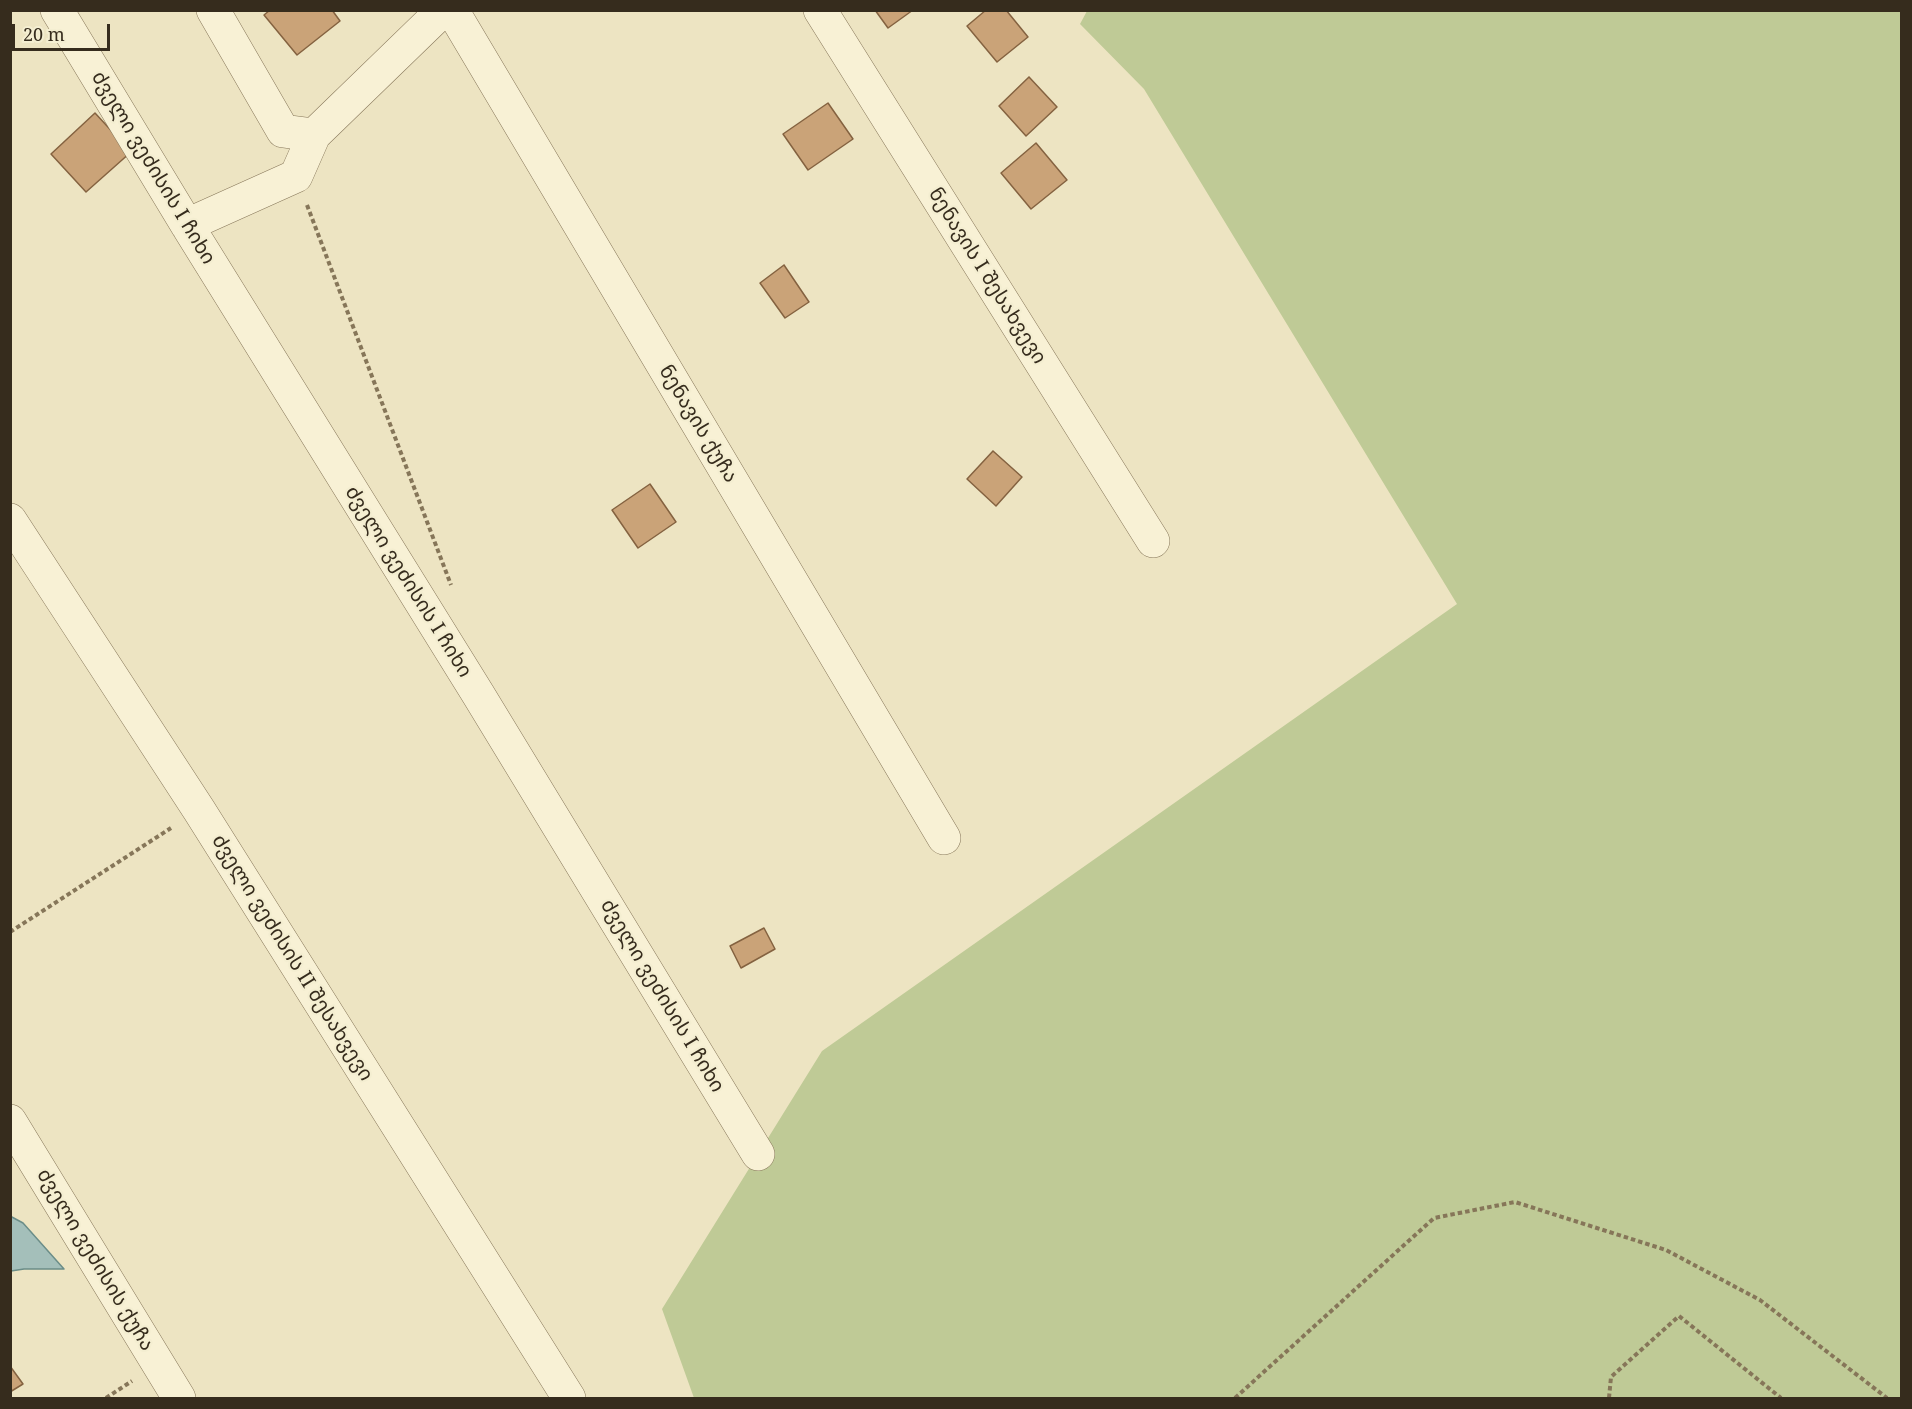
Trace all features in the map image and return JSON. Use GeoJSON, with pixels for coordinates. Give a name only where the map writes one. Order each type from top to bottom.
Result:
{"type":"FeatureCollection","features":[{"type":"Feature","properties":{"kind":"street","name":"ძველი ვეძისის I ჩიხი"},"geometry":{"type":"LineString","coordinates":[[57,10],[758,1154]]}},
{"type":"Feature","properties":{"kind":"street"},"geometry":{"type":"LineString","coordinates":[[213,10],[283,131],[314,135]]}},
{"type":"Feature","properties":{"kind":"street"},"geometry":{"type":"LineString","coordinates":[[188,225],[296,176],[314,135],[442,10]]}},
{"type":"Feature","properties":{"kind":"street","name":"ნენავის ქუჩა"},"geometry":{"type":"LineString","coordinates":[[452,10],[944,838]]}},
{"type":"Feature","properties":{"kind":"street","name":"ნენავის I შესახვევი"},"geometry":{"type":"LineString","coordinates":[[820,10],[1153,541]]}},
{"type":"Feature","properties":{"kind":"street","name":"ძველი ვეძისის II შესახვევი"},"geometry":{"type":"LineString","coordinates":[[10,520],[199,810],[569,1398]]}},
{"type":"Feature","properties":{"kind":"street","name":"ძველი ვეძისის ქუჩა"},"geometry":{"type":"LineString","coordinates":[[10,1120],[179,1398]]}},
{"type":"Feature","properties":{"kind":"path"},"geometry":{"type":"LineString","coordinates":[[296,176],[454,595]]}},
{"type":"Feature","properties":{"kind":"path"},"geometry":{"type":"LineString","coordinates":[[10,932],[199,810]]}},
{"type":"Feature","properties":{"kind":"path"},"geometry":{"type":"LineString","coordinates":[[1235,1398],[1434,1218],[1515,1202],[1666,1250],[1760,1300],[1887,1398]]}},
{"type":"Feature","properties":{"kind":"path"},"geometry":{"type":"LineString","coordinates":[[1609,1398],[1611,1377],[1679,1316],[1781,1398]]}},
{"type":"Feature","properties":{"kind":"green space"},"geometry":{"type":"Polygon","coordinates":[[[1087,11],[1901,11],[1901,1398],[694,1398],[662,1309],[822,1051],[1457,604],[1144,89],[1080,24],[1087,11]]]}},
{"type":"Feature","properties":{"kind":"water"},"geometry":{"type":"Polygon","coordinates":[[[10,1216],[23,1223],[64,1269],[11,1271],[10,1216]]]}},
{"type":"Feature","properties":{"kind":"building"},"geometry":{"type":"Polygon","coordinates":[[[270,10],[332,10],[340,21],[297,55],[264,15],[270,10]]]}},
{"type":"Feature","properties":{"kind":"building"},"geometry":{"type":"Polygon","coordinates":[[[875,10],[913,10],[888,28],[875,10]]]}},
{"type":"Feature","properties":{"kind":"building"},"geometry":{"type":"Polygon","coordinates":[[[986,10],[1006,10],[1028,37],[997,62],[967,26],[986,10]]]}},
{"type":"Feature","properties":{"kind":"building"},"geometry":{"type":"Polygon","coordinates":[[[1029,77],[1057,107],[1026,136],[999,106],[1029,77]]]}},
{"type":"Feature","properties":{"kind":"building"},"geometry":{"type":"Polygon","coordinates":[[[828,103],[853,139],[808,170],[783,134],[828,103]]]}},
{"type":"Feature","properties":{"kind":"building"},"geometry":{"type":"Polygon","coordinates":[[[95,113],[131,152],[86,192],[51,154],[95,113]]]}},
{"type":"Feature","properties":{"kind":"building"},"geometry":{"type":"Polygon","coordinates":[[[1036,143],[1067,180],[1031,209],[1001,173],[1036,143]]]}},
{"type":"Feature","properties":{"kind":"building"},"geometry":{"type":"Polygon","coordinates":[[[784,265],[809,302],[785,318],[760,283],[784,265]]]}},
{"type":"Feature","properties":{"kind":"building"},"geometry":{"type":"Polygon","coordinates":[[[993,451],[1022,477],[996,506],[967,479],[993,451]]]}},
{"type":"Feature","properties":{"kind":"building"},"geometry":{"type":"Polygon","coordinates":[[[650,484],[676,522],[638,548],[612,510],[650,484]]]}},
{"type":"Feature","properties":{"kind":"building"},"geometry":{"type":"Polygon","coordinates":[[[764,928],[775,949],[741,968],[730,946],[764,928]]]}},
{"type":"Feature","properties":{"kind":"building"},"geometry":{"type":"Polygon","coordinates":[[[10,1366],[23,1384],[10,1392],[10,1366]]]}}]}
